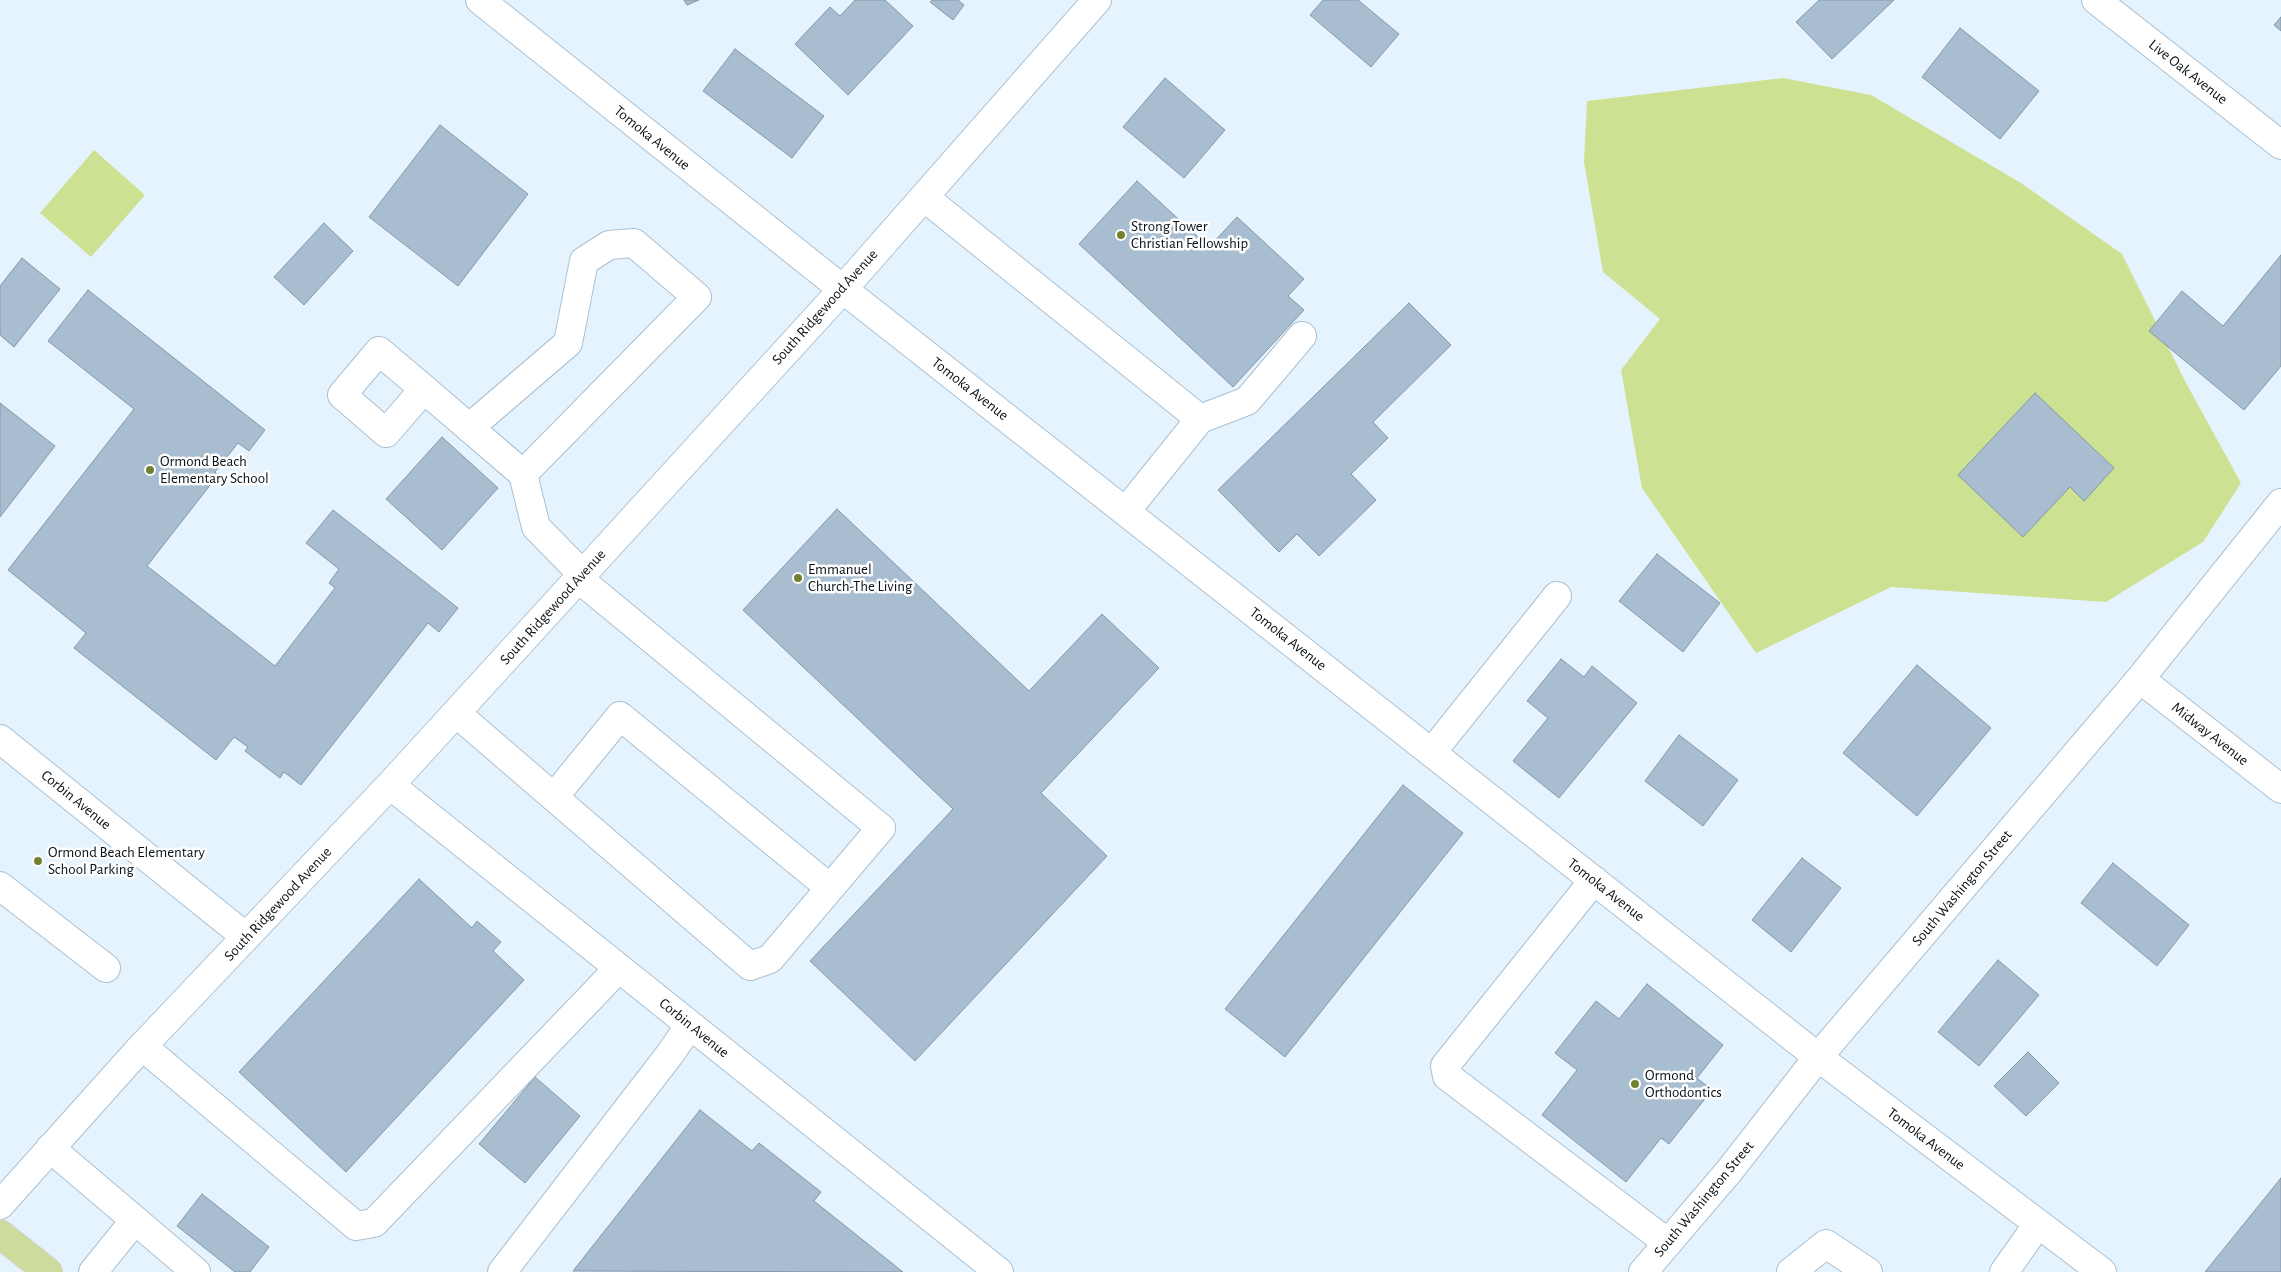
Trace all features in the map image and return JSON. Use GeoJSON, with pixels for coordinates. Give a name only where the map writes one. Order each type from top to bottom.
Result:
{"type":"FeatureCollection","features":[{"type":"Feature","properties":{"kind":"main road"},"geometry":{"type":"LineString","coordinates":[[0,1234],[48,1272]]}},
{"type":"Feature","properties":{"kind":"street","name":"Tomoka Avenue"},"geometry":{"type":"LineString","coordinates":[[480,0],[843,289],[1818,1057],[2102,1272]]}},
{"type":"Feature","properties":{"kind":"street","name":"South Ridgewood Avenue"},"geometry":{"type":"LineString","coordinates":[[0,1206],[142,1046],[390,785],[843,289],[1097,0]]}},
{"type":"Feature","properties":{"kind":"street","name":"Live Oak Avenue"},"geometry":{"type":"LineString","coordinates":[[2096,0],[2281,145]]}},
{"type":"Feature","properties":{"kind":"street"},"geometry":{"type":"LineString","coordinates":[[924,197],[1200,419]]}},
{"type":"Feature","properties":{"kind":"street"},"geometry":{"type":"LineString","coordinates":[[469,428],[568,343],[584,261],[609,245],[634,243],[697,297],[523,474]]}},
{"type":"Feature","properties":{"kind":"street"},"geometry":{"type":"LineString","coordinates":[[1126,511],[1200,419],[1247,401],[1302,336]]}},
{"type":"Feature","properties":{"kind":"street"},"geometry":{"type":"LineString","coordinates":[[424,388],[523,474],[536,526],[581,577],[881,828],[770,958],[750,966],[456,713]]}},
{"type":"Feature","properties":{"kind":"street","name":"South Washington Street"},"geometry":{"type":"LineString","coordinates":[[1657,1262],[1818,1057],[2140,679],[2281,503]]}},
{"type":"Feature","properties":{"kind":"street"},"geometry":{"type":"LineString","coordinates":[[1432,752],[1557,596]]}},
{"type":"Feature","properties":{"kind":"street","name":"Midway Avenue"},"geometry":{"type":"LineString","coordinates":[[2140,679],[2281,789]]}},
{"type":"Feature","properties":{"kind":"street"},"geometry":{"type":"LineString","coordinates":[[554,797],[620,716],[830,888]]}},
{"type":"Feature","properties":{"kind":"street","name":"Corbin Avenue"},"geometry":{"type":"LineString","coordinates":[[0,739],[246,937]]}},
{"type":"Feature","properties":{"kind":"street","name":"Corbin Avenue"},"geometry":{"type":"LineString","coordinates":[[390,785],[999,1272]]}},
{"type":"Feature","properties":{"kind":"street"},"geometry":{"type":"LineString","coordinates":[[1594,880],[1445,1066],[1447,1076],[1657,1262]]}},
{"type":"Feature","properties":{"kind":"street"},"geometry":{"type":"LineString","coordinates":[[0,886],[106,968]]}},
{"type":"Feature","properties":{"kind":"street"},"geometry":{"type":"LineString","coordinates":[[142,1046],[356,1226],[374,1223],[619,968]]}},
{"type":"Feature","properties":{"kind":"street"},"geometry":{"type":"LineString","coordinates":[[502,1272],[670,1054],[690,1025]]}},
{"type":"Feature","properties":{"kind":"street"},"geometry":{"type":"LineString","coordinates":[[50,1148],[196,1272]]}},
{"type":"Feature","properties":{"kind":"street"},"geometry":{"type":"LineString","coordinates":[[93,1272],[134,1220]]}},
{"type":"Feature","properties":{"kind":"street"},"geometry":{"type":"LineString","coordinates":[[2004,1272],[2038,1224]]}},
{"type":"Feature","properties":{"kind":"street"},"geometry":{"type":"LineString","coordinates":[[1791,1272],[1826,1244],[1868,1272]]}},
{"type":"Feature","properties":{"kind":"green space"},"geometry":{"type":"Polygon","coordinates":[[[1783,78],[1871,95],[2021,183],[2122,254],[2186,383],[2241,483],[2203,542],[2106,602],[1891,587],[1756,653],[1642,488],[1621,370],[1660,319],[1603,272],[1584,162],[1587,101],[1783,78]]]}},
{"type":"Feature","properties":{"kind":"green space"},"geometry":{"type":"Polygon","coordinates":[[[94,150],[145,195],[91,257],[40,213],[94,150]]]}},
{"type":"Feature","properties":{"kind":"building"},"geometry":{"type":"Polygon","coordinates":[[[684,0],[699,0],[687,5],[684,0]]]}},
{"type":"Feature","properties":{"kind":"building"},"geometry":{"type":"Polygon","coordinates":[[[855,0],[885,0],[913,26],[848,95],[795,44],[830,7],[840,16],[855,0]]]}},
{"type":"Feature","properties":{"kind":"building"},"geometry":{"type":"Polygon","coordinates":[[[932,0],[958,0],[964,5],[953,20],[930,2],[932,0]]]}},
{"type":"Feature","properties":{"kind":"building"},"geometry":{"type":"Polygon","coordinates":[[[1323,0],[1358,0],[1399,34],[1371,67],[1310,15],[1323,0]]]}},
{"type":"Feature","properties":{"kind":"building"},"geometry":{"type":"Polygon","coordinates":[[[1819,0],[1894,0],[1832,59],[1796,22],[1819,0]]]}},
{"type":"Feature","properties":{"kind":"building"},"geometry":{"type":"Polygon","coordinates":[[[2281,17],[2281,31],[2274,25],[2281,17]]]}},
{"type":"Feature","properties":{"kind":"building"},"geometry":{"type":"Polygon","coordinates":[[[1960,28],[2039,91],[2000,139],[1922,77],[1960,28]]]}},
{"type":"Feature","properties":{"kind":"building"},"geometry":{"type":"Polygon","coordinates":[[[735,49],[824,116],[792,158],[703,91],[735,49]]]}},
{"type":"Feature","properties":{"kind":"building"},"geometry":{"type":"Polygon","coordinates":[[[1165,78],[1225,130],[1184,178],[1123,127],[1165,78]]]}},
{"type":"Feature","properties":{"kind":"building"},"geometry":{"type":"Polygon","coordinates":[[[440,125],[528,194],[458,286],[369,217],[440,125]]]}},
{"type":"Feature","properties":{"kind":"building"},"geometry":{"type":"Polygon","coordinates":[[[1137,181],[1209,247],[1237,217],[1304,279],[1288,296],[1304,310],[1233,387],[1079,244],[1137,181]]]}},
{"type":"Feature","properties":{"kind":"building"},"geometry":{"type":"Polygon","coordinates":[[[324,223],[353,251],[304,305],[274,277],[324,223]]]}},
{"type":"Feature","properties":{"kind":"building"},"geometry":{"type":"Polygon","coordinates":[[[2281,255],[2281,366],[2244,410],[2149,331],[2182,291],[2223,326],[2281,255]]]}},
{"type":"Feature","properties":{"kind":"building"},"geometry":{"type":"Polygon","coordinates":[[[22,258],[60,289],[14,347],[0,335],[0,286],[22,258]]]}},
{"type":"Feature","properties":{"kind":"building","name":"Ormond Beach Elementary School"},"geometry":{"type":"Polygon","coordinates":[[[88,290],[265,430],[249,451],[238,443],[215,472],[218,475],[147,566],[275,666],[335,588],[329,583],[339,569],[306,543],[333,510],[458,608],[439,632],[428,623],[301,785],[284,772],[280,778],[245,751],[248,747],[234,737],[216,760],[74,648],[86,633],[8,570],[134,409],[48,341],[88,290]]]}},
{"type":"Feature","properties":{"kind":"building"},"geometry":{"type":"Polygon","coordinates":[[[1409,303],[1451,345],[1373,422],[1388,438],[1351,474],[1376,500],[1319,556],[1297,534],[1279,552],[1218,490],[1409,303]]]}},
{"type":"Feature","properties":{"kind":"building"},"geometry":{"type":"Polygon","coordinates":[[[2035,393],[2114,468],[2084,501],[2070,487],[2023,537],[1958,475],[2035,393]]]}},
{"type":"Feature","properties":{"kind":"building"},"geometry":{"type":"Polygon","coordinates":[[[0,403],[55,446],[0,517],[0,403]]]}},
{"type":"Feature","properties":{"kind":"building"},"geometry":{"type":"Polygon","coordinates":[[[442,437],[498,488],[442,550],[386,499],[442,437]]]}},
{"type":"Feature","properties":{"kind":"building"},"geometry":{"type":"Polygon","coordinates":[[[837,509],[1029,691],[1102,614],[1159,668],[1041,793],[1107,856],[915,1061],[810,961],[953,809],[743,610],[837,509]]]}},
{"type":"Feature","properties":{"kind":"building"},"geometry":{"type":"Polygon","coordinates":[[[1657,554],[1720,603],[1683,652],[1619,601],[1657,554]]]}},
{"type":"Feature","properties":{"kind":"building"},"geometry":{"type":"Polygon","coordinates":[[[1561,659],[1584,677],[1592,666],[1637,703],[1559,798],[1513,761],[1548,718],[1527,701],[1561,659]]]}},
{"type":"Feature","properties":{"kind":"building"},"geometry":{"type":"Polygon","coordinates":[[[1917,665],[1991,728],[1917,816],[1843,753],[1917,665]]]}},
{"type":"Feature","properties":{"kind":"building"},"geometry":{"type":"Polygon","coordinates":[[[1679,735],[1738,780],[1703,826],[1645,781],[1679,735]]]}},
{"type":"Feature","properties":{"kind":"building"},"geometry":{"type":"Polygon","coordinates":[[[1403,785],[1463,833],[1285,1057],[1225,1009],[1403,785]]]}},
{"type":"Feature","properties":{"kind":"building"},"geometry":{"type":"Polygon","coordinates":[[[1802,858],[1841,888],[1791,952],[1752,920],[1802,858]]]}},
{"type":"Feature","properties":{"kind":"building"},"geometry":{"type":"Polygon","coordinates":[[[2113,863],[2189,925],[2157,966],[2081,903],[2113,863]]]}},
{"type":"Feature","properties":{"kind":"building"},"geometry":{"type":"Polygon","coordinates":[[[419,879],[472,928],[477,921],[501,942],[493,951],[524,980],[346,1172],[239,1072],[419,879]]]}},
{"type":"Feature","properties":{"kind":"building"},"geometry":{"type":"Polygon","coordinates":[[[1998,960],[2039,995],[1979,1066],[1938,1032],[1998,960]]]}},
{"type":"Feature","properties":{"kind":"building","name":"Ormond Orthodontics"},"geometry":{"type":"Polygon","coordinates":[[[1647,984],[1723,1045],[1697,1078],[1712,1090],[1669,1144],[1661,1138],[1626,1182],[1542,1115],[1577,1070],[1555,1053],[1596,1001],[1619,1019],[1647,984]]]}},
{"type":"Feature","properties":{"kind":"building"},"geometry":{"type":"Polygon","coordinates":[[[2028,1052],[2059,1083],[2026,1116],[1994,1086],[2028,1052]]]}},
{"type":"Feature","properties":{"kind":"building"},"geometry":{"type":"Polygon","coordinates":[[[535,1077],[580,1116],[525,1183],[479,1144],[535,1077]]]}},
{"type":"Feature","properties":{"kind":"building"},"geometry":{"type":"Polygon","coordinates":[[[700,1110],[752,1151],[759,1143],[821,1192],[814,1201],[903,1272],[573,1271],[700,1110]]]}},
{"type":"Feature","properties":{"kind":"building"},"geometry":{"type":"Polygon","coordinates":[[[2281,1178],[2281,1272],[2205,1272],[2281,1178]]]}},
{"type":"Feature","properties":{"kind":"building"},"geometry":{"type":"Polygon","coordinates":[[[202,1194],[269,1247],[250,1272],[235,1272],[177,1226],[202,1194]]]}},
{"type":"Feature","properties":{"kind":"place","name":"Strong Tower Christian Fellowship"},"geometry":{"type":"Point","coordinates":[1121,235]}},
{"type":"Feature","properties":{"kind":"place","name":"Ormond Beach Elementary School"},"geometry":{"type":"Point","coordinates":[150,470]}},
{"type":"Feature","properties":{"kind":"place","name":"Emmanuel Church-The Living"},"geometry":{"type":"Point","coordinates":[798,578]}},
{"type":"Feature","properties":{"kind":"place","name":"Ormond Beach Elementary School Parking"},"geometry":{"type":"Point","coordinates":[38,861]}},
{"type":"Feature","properties":{"kind":"place","name":"Ormond Orthodontics"},"geometry":{"type":"Point","coordinates":[1635,1084]}}]}
